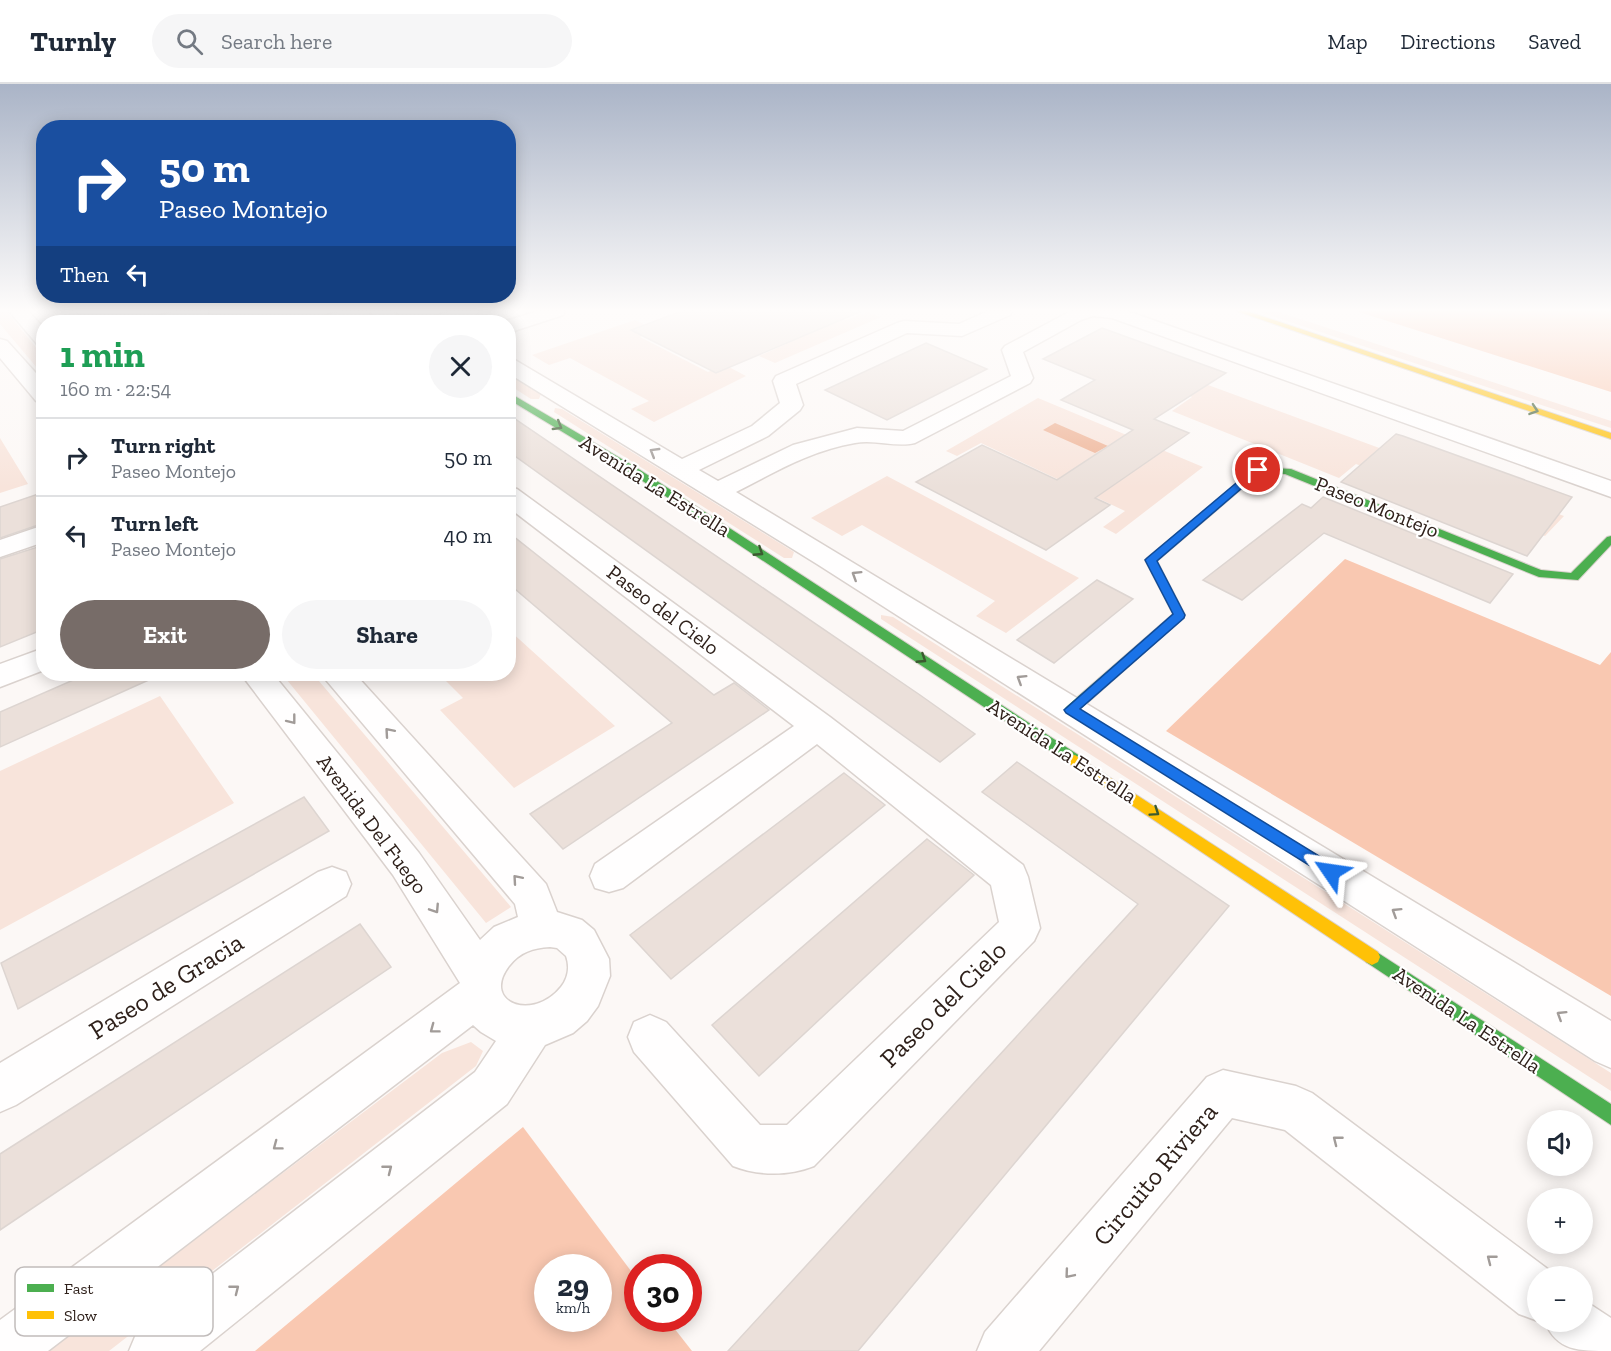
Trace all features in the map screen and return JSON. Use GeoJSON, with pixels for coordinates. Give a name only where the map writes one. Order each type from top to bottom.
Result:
{"type":"FeatureCollection","features":[{"type":"Feature","properties":{"kind":"street"},"geometry":{"type":"LineString","coordinates":[[0,375],[20,370]]}},
{"type":"Feature","properties":{"kind":"street"},"geometry":{"type":"LineString","coordinates":[[21,370],[36,387]]}},
{"type":"Feature","properties":{"kind":"street","name":"Avenida La Estrella"},"geometry":{"type":"LineString","coordinates":[[518,370],[886,594],[1082,700],[1611,1046]]}},
{"type":"Feature","properties":{"kind":"street"},"geometry":{"type":"LineString","coordinates":[[681,469],[760,431],[792,405],[784,381],[808,370]]}},
{"type":"Feature","properties":{"kind":"street"},"geometry":{"type":"LineString","coordinates":[[718,491],[801,450],[857,435],[907,438],[1022,378],[1019,370]]}},
{"type":"Feature","properties":{"kind":"street"},"geometry":{"type":"LineString","coordinates":[[1276,370],[1611,489]]}},
{"type":"Feature","properties":{"kind":"street"},"geometry":{"type":"LineString","coordinates":[[1415,370],[1611,436]]}},
{"type":"Feature","properties":{"kind":"street"},"geometry":{"type":"LineString","coordinates":[[532,411],[565,398]]}},
{"type":"Feature","properties":{"kind":"street","name":"Avenida La Estrella"},"geometry":{"type":"LineString","coordinates":[[516,400],[633,470],[1611,1115]]}},
{"type":"Feature","properties":{"kind":"street","name":"Paseo Montejo"},"geometry":{"type":"LineString","coordinates":[[1082,700],[1179,615],[1151,560],[1258,470],[1287,471],[1539,573],[1574,578],[1611,539]]}},
{"type":"Feature","properties":{"kind":"street","name":"Paseo del Cielo"},"geometry":{"type":"LineString","coordinates":[[516,500],[818,726],[1009,877],[1020,927],[797,1149],[750,1149],[650,1037]]}},
{"type":"Feature","properties":{"kind":"street"},"geometry":{"type":"LineString","coordinates":[[0,549],[36,536]]}},
{"type":"Feature","properties":{"kind":"street"},"geometry":{"type":"LineString","coordinates":[[795,576],[827,558]]}},
{"type":"Feature","properties":{"kind":"street"},"geometry":{"type":"LineString","coordinates":[[853,614],[886,594]]}},
{"type":"Feature","properties":{"kind":"street"},"geometry":{"type":"LineString","coordinates":[[0,676],[36,661]]}},
{"type":"Feature","properties":{"kind":"street","name":"Avenida Del Fuego"},"geometry":{"type":"LineString","coordinates":[[262,681],[406,864],[481,986]]}},
{"type":"Feature","properties":{"kind":"street"},"geometry":{"type":"LineString","coordinates":[[343,681],[532,896],[542,930]]}},
{"type":"Feature","properties":{"kind":"street"},"geometry":{"type":"LineString","coordinates":[[609,876],[818,726]]}},
{"type":"Feature","properties":{"kind":"street","name":"Paseo de Gracia"},"geometry":{"type":"LineString","coordinates":[[0,1089],[332,884]]}},
{"type":"Feature","properties":{"kind":"street"},"geometry":{"type":"LineString","coordinates":[[542,930],[562,931],[576,938],[585,950],[590,965],[588,981],[580,998],[567,1012],[550,1023],[531,1028],[512,1026],[496,1019],[486,1009],[481,986],[488,963],[498,949],[513,938],[529,931],[542,930]]}},
{"type":"Feature","properties":{"kind":"street"},"geometry":{"type":"LineString","coordinates":[[113,1267],[481,986]]}},
{"type":"Feature","properties":{"kind":"street"},"geometry":{"type":"LineString","coordinates":[[213,1306],[491,1088],[531,1028]]}},
{"type":"Feature","properties":{"kind":"street","name":"Circuito Riviera"},"geometry":{"type":"LineString","coordinates":[[1004,1351],[1223,1093],[1296,1109],[1527,1287]]}},
{"type":"Feature","properties":{"kind":"street"},"geometry":{"type":"LineString","coordinates":[[1585,1332],[1610,1351]]}},
{"type":"Feature","properties":{"kind":"street"},"geometry":{"type":"LineString","coordinates":[[3,1351],[23,1336]]}},
{"type":"Feature","properties":{"kind":"street"},"geometry":{"type":"LineString","coordinates":[[156,1351],[175,1336]]}},
{"type":"Feature","properties":{"kind":"shaded area"},"geometry":{"type":"Polygon","coordinates":[[[592,370],[704,370],[708,372],[735,370],[746,376],[654,422],[631,409],[649,401],[592,370]]]}},
{"type":"Feature","properties":{"kind":"shaded area"},"geometry":{"type":"Polygon","coordinates":[[[1120,370],[1168,370],[1564,516],[1545,536],[1356,464],[1339,478],[1172,411],[1192,397],[1120,370]]]}},
{"type":"Feature","properties":{"kind":"shaded area"},"geometry":{"type":"Polygon","coordinates":[[[1436,370],[1456,370],[1611,421],[1611,428],[1436,370]]]}},
{"type":"Feature","properties":{"kind":"shaded area"},"geometry":{"type":"Polygon","coordinates":[[[1542,370],[1611,370],[1611,392],[1542,370]]]}},
{"type":"Feature","properties":{"kind":"shaded area"},"geometry":{"type":"Polygon","coordinates":[[[516,378],[541,394],[539,399],[531,399],[516,389],[516,378]]]}},
{"type":"Feature","properties":{"kind":"shaded area"},"geometry":{"type":"Polygon","coordinates":[[[1038,398],[1203,467],[1116,534],[1103,527],[1125,511],[981,443],[957,456],[946,451],[1038,398]]]}},
{"type":"Feature","properties":{"kind":"shaded area"},"geometry":{"type":"Polygon","coordinates":[[[555,408],[562,409],[794,552],[792,558],[784,558],[554,412],[555,408]]]}},
{"type":"Feature","properties":{"kind":"shaded area"},"geometry":{"type":"Polygon","coordinates":[[[1055,423],[1108,446],[1095,453],[1043,430],[1055,423]]]}},
{"type":"Feature","properties":{"kind":"shaded area"},"geometry":{"type":"Polygon","coordinates":[[[0,438],[28,484],[0,493],[0,438]]]}},
{"type":"Feature","properties":{"kind":"shaded area"},"geometry":{"type":"Polygon","coordinates":[[[887,476],[1079,578],[1006,633],[976,616],[995,601],[862,525],[842,536],[811,518],[887,476]]]}},
{"type":"Feature","properties":{"kind":"shaded area"},"geometry":{"type":"Polygon","coordinates":[[[1345,559],[1600,665],[1611,652],[1611,996],[1166,731],[1345,559]]]}},
{"type":"Feature","properties":{"kind":"shaded area"},"geometry":{"type":"Polygon","coordinates":[[[881,615],[893,617],[1611,1073],[1611,1091],[881,619],[881,615]]]}},
{"type":"Feature","properties":{"kind":"shaded area"},"geometry":{"type":"Polygon","coordinates":[[[516,636],[615,726],[514,788],[440,710],[463,698],[446,681],[516,681],[516,636]]]}},
{"type":"Feature","properties":{"kind":"shaded area"},"geometry":{"type":"Polygon","coordinates":[[[288,681],[319,681],[511,907],[486,923],[288,681]]]}},
{"type":"Feature","properties":{"kind":"shaded area"},"geometry":{"type":"Polygon","coordinates":[[[160,696],[234,803],[0,930],[0,771],[160,696]]]}},
{"type":"Feature","properties":{"kind":"shaded area"},"geometry":{"type":"Polygon","coordinates":[[[471,1042],[483,1051],[476,1066],[213,1270],[213,1267],[158,1267],[442,1053],[471,1042]]]}},
{"type":"Feature","properties":{"kind":"shaded area"},"geometry":{"type":"Polygon","coordinates":[[[523,1127],[624,1262],[624,1332],[677,1332],[692,1351],[255,1351],[523,1127]]]}},
{"type":"Feature","properties":{"kind":"shaded area"},"geometry":{"type":"Polygon","coordinates":[[[67,1336],[128,1336],[109,1351],[47,1351],[67,1336]]]}},
{"type":"Feature","properties":{"kind":"building"},"geometry":{"type":"Polygon","coordinates":[[[868,370],[985,370],[887,420],[825,390],[868,370]]]}},
{"type":"Feature","properties":{"kind":"building"},"geometry":{"type":"Polygon","coordinates":[[[1071,370],[1218,370],[1226,373],[1154,419],[1189,433],[1095,498],[1110,505],[1046,550],[916,482],[982,445],[1057,480],[1133,430],[1061,400],[1095,380],[1071,370]]]}},
{"type":"Feature","properties":{"kind":"building"},"geometry":{"type":"Polygon","coordinates":[[[516,419],[975,734],[940,762],[516,457],[516,419]]]}},
{"type":"Feature","properties":{"kind":"building"},"geometry":{"type":"Polygon","coordinates":[[[1396,434],[1572,497],[1527,556],[1341,482],[1396,434]]]}},
{"type":"Feature","properties":{"kind":"building"},"geometry":{"type":"Polygon","coordinates":[[[36,495],[36,526],[0,538],[0,507],[36,495]]]}},
{"type":"Feature","properties":{"kind":"building"},"geometry":{"type":"Polygon","coordinates":[[[1323,497],[1513,574],[1490,603],[1324,533],[1242,600],[1203,580],[1302,504],[1311,508],[1323,497]]]}},
{"type":"Feature","properties":{"kind":"building"},"geometry":{"type":"Polygon","coordinates":[[[516,538],[714,695],[734,683],[769,710],[563,849],[530,814],[672,723],[516,590],[516,538]]]}},
{"type":"Feature","properties":{"kind":"building"},"geometry":{"type":"Polygon","coordinates":[[[36,548],[36,632],[0,647],[0,559],[36,548]]]}},
{"type":"Feature","properties":{"kind":"building"},"geometry":{"type":"Polygon","coordinates":[[[1097,580],[1133,599],[1054,663],[1017,640],[1097,580]]]}},
{"type":"Feature","properties":{"kind":"building"},"geometry":{"type":"Polygon","coordinates":[[[71,681],[146,681],[0,747],[0,712],[71,681]]]}},
{"type":"Feature","properties":{"kind":"building"},"geometry":{"type":"Polygon","coordinates":[[[1017,762],[1229,906],[858,1351],[728,1351],[1138,904],[982,792],[1017,762]]]}},
{"type":"Feature","properties":{"kind":"building"},"geometry":{"type":"Polygon","coordinates":[[[844,773],[885,805],[671,979],[630,935],[844,773]]]}},
{"type":"Feature","properties":{"kind":"building"},"geometry":{"type":"Polygon","coordinates":[[[304,797],[329,831],[18,1009],[1,963],[304,797]]]}},
{"type":"Feature","properties":{"kind":"building"},"geometry":{"type":"Polygon","coordinates":[[[927,839],[974,875],[759,1076],[712,1025],[927,839]]]}},
{"type":"Feature","properties":{"kind":"building"},"geometry":{"type":"Polygon","coordinates":[[[360,924],[391,967],[0,1230],[0,1154],[360,924]]]}},
{"type":"Feature","properties":{"kind":"traffic: fast"},"geometry":{"type":"LineString","coordinates":[[516,400],[633,470],[1075,760]]}},
{"type":"Feature","properties":{"kind":"traffic: fast"},"geometry":{"type":"LineString","coordinates":[[1071,710],[1179,615],[1151,560],[1258,470],[1287,471],[1539,573],[1574,577],[1611,539]]}},
{"type":"Feature","properties":{"kind":"traffic: fast"},"geometry":{"type":"LineString","coordinates":[[1372,957],[1611,1115]]}},
{"type":"Feature","properties":{"kind":"traffic: slow"},"geometry":{"type":"LineString","coordinates":[[1415,370],[1611,436]]}},
{"type":"Feature","properties":{"kind":"traffic: slow"},"geometry":{"type":"LineString","coordinates":[[1075,760],[1372,957]]}},
{"type":"Feature","properties":{"kind":"route"},"geometry":{"type":"LineString","coordinates":[[1258,470],[1151,560],[1179,615],[1071,710],[1331,872]]}}]}
